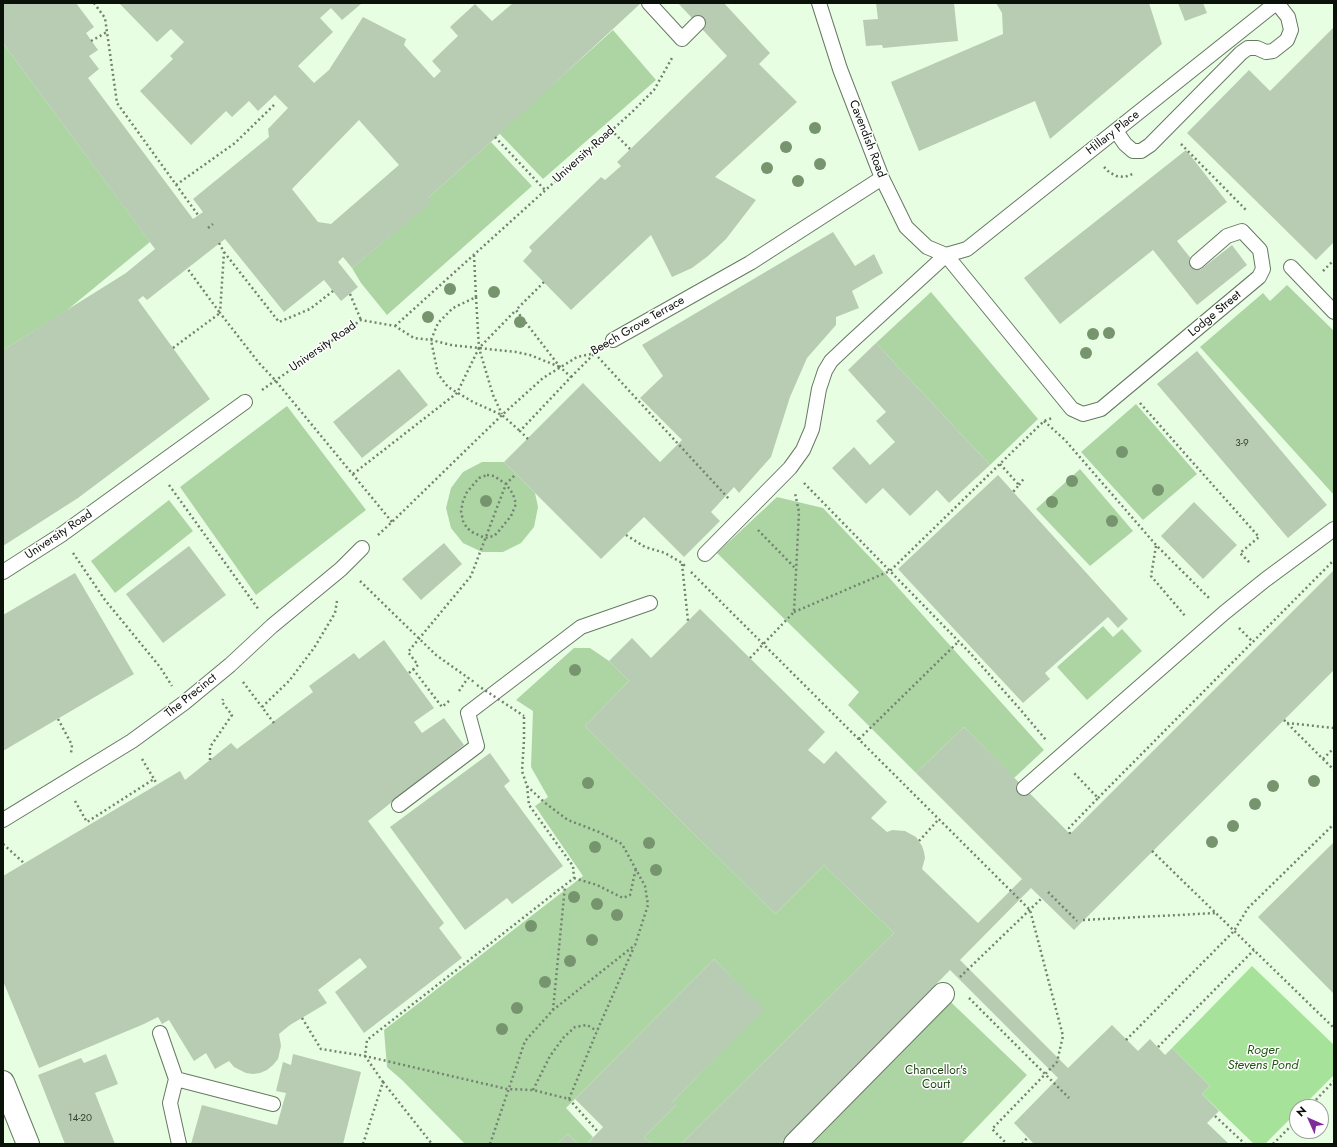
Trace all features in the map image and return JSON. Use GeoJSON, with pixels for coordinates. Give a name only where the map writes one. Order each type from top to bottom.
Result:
{"type":"FeatureCollection","features":[{"type":"Feature","properties":{"kind":"street"},"geometry":{"type":"LineString","coordinates":[[796,1144],[948,989]]}},
{"type":"Feature","properties":{"kind":"street"},"geometry":{"type":"LineString","coordinates":[[3,1082],[28,1144]]}},
{"type":"Feature","properties":{"kind":"lane"},"geometry":{"type":"LineString","coordinates":[[649,3],[682,39],[698,24]]}},
{"type":"Feature","properties":{"kind":"lane","name":"Cavendish Road"},"geometry":{"type":"LineString","coordinates":[[819,3],[840,69],[882,178],[906,227],[927,247],[946,255]]}},
{"type":"Feature","properties":{"kind":"lane"},"geometry":{"type":"LineString","coordinates":[[1116,131],[1125,144],[1133,151],[1141,151],[1150,145],[1241,53],[1248,48],[1257,48],[1266,52],[1273,51],[1286,40],[1291,30],[1288,17],[1276,3]]}},
{"type":"Feature","properties":{"kind":"lane","name":"Hillary Place"},"geometry":{"type":"LineString","coordinates":[[946,255],[967,249],[1276,3]]}},
{"type":"Feature","properties":{"kind":"lane","name":"Beech Grove Terrace"},"geometry":{"type":"LineString","coordinates":[[613,340],[750,263],[882,178]]}},
{"type":"Feature","properties":{"kind":"lane","name":"Lodge Street"},"geometry":{"type":"LineString","coordinates":[[1077,412],[1101,409],[1259,277],[1263,268],[1260,250],[1242,231],[1227,236],[1197,262]]}},
{"type":"Feature","properties":{"kind":"lane"},"geometry":{"type":"LineString","coordinates":[[705,554],[790,468],[803,450],[812,429],[818,389],[825,371],[831,362],[946,255],[1077,412]]}},
{"type":"Feature","properties":{"kind":"lane"},"geometry":{"type":"LineString","coordinates":[[1291,267],[1334,312]]}},
{"type":"Feature","properties":{"kind":"lane","name":"University Road"},"geometry":{"type":"LineString","coordinates":[[3,572],[61,535],[245,402]]}},
{"type":"Feature","properties":{"kind":"lane"},"geometry":{"type":"LineString","coordinates":[[1024,788],[1200,633],[1265,580],[1334,529]]}},
{"type":"Feature","properties":{"kind":"lane","name":"The Precinct"},"geometry":{"type":"LineString","coordinates":[[3,820],[132,741],[184,703],[230,665],[272,626],[341,569],[362,548]]}},
{"type":"Feature","properties":{"kind":"lane"},"geometry":{"type":"LineString","coordinates":[[399,805],[477,746],[468,713],[581,627],[650,603]]}},
{"type":"Feature","properties":{"kind":"lane"},"geometry":{"type":"LineString","coordinates":[[160,1033],[176,1079],[170,1103],[179,1144]]}},
{"type":"Feature","properties":{"kind":"lane"},"geometry":{"type":"LineString","coordinates":[[176,1079],[273,1104]]}},
{"type":"Feature","properties":{"kind":"path"},"geometry":{"type":"LineString","coordinates":[[94,3],[105,18],[118,103],[198,215]]}},
{"type":"Feature","properties":{"kind":"path"},"geometry":{"type":"LineString","coordinates":[[91,41],[107,32]]}},
{"type":"Feature","properties":{"kind":"path","name":"University Road"},"geometry":{"type":"LineString","coordinates":[[245,402],[362,320],[395,326],[654,90],[682,39]]}},
{"type":"Feature","properties":{"kind":"path"},"geometry":{"type":"LineString","coordinates":[[176,185],[235,143],[274,105]]}},
{"type":"Feature","properties":{"kind":"path"},"geometry":{"type":"LineString","coordinates":[[611,130],[630,149]]}},
{"type":"Feature","properties":{"kind":"path"},"geometry":{"type":"LineString","coordinates":[[495,137],[545,190]]}},
{"type":"Feature","properties":{"kind":"path"},"geometry":{"type":"LineString","coordinates":[[1179,142],[1251,214]]}},
{"type":"Feature","properties":{"kind":"path"},"geometry":{"type":"LineString","coordinates":[[208,228],[213,224]]}},
{"type":"Feature","properties":{"kind":"path"},"geometry":{"type":"LineString","coordinates":[[219,243],[224,252],[279,322],[310,309],[333,291]]}},
{"type":"Feature","properties":{"kind":"path"},"geometry":{"type":"LineString","coordinates":[[173,348],[220,313],[224,252]]}},
{"type":"Feature","properties":{"kind":"path"},"geometry":{"type":"LineString","coordinates":[[474,255],[478,348],[493,396],[502,415]]}},
{"type":"Feature","properties":{"kind":"path"},"geometry":{"type":"LineString","coordinates":[[1320,274],[1334,260]]}},
{"type":"Feature","properties":{"kind":"path"},"geometry":{"type":"LineString","coordinates":[[187,268],[259,363],[275,380],[392,522]]}},
{"type":"Feature","properties":{"kind":"path"},"geometry":{"type":"LineString","coordinates":[[353,474],[457,393],[478,348],[544,282]]}},
{"type":"Feature","properties":{"kind":"path"},"geometry":{"type":"LineString","coordinates":[[350,294],[362,320]]}},
{"type":"Feature","properties":{"kind":"path"},"geometry":{"type":"LineString","coordinates":[[476,297],[453,308],[438,323],[431,340],[438,374],[448,387],[473,402],[502,415],[528,439]]}},
{"type":"Feature","properties":{"kind":"path"},"geometry":{"type":"LineString","coordinates":[[516,310],[560,367],[572,377]]}},
{"type":"Feature","properties":{"kind":"path"},"geometry":{"type":"LineString","coordinates":[[395,326],[414,338],[451,345],[530,355],[560,367]]}},
{"type":"Feature","properties":{"kind":"path","name":"Beech Grove Terrace"},"geometry":{"type":"LineString","coordinates":[[362,548],[392,522],[502,415],[543,378],[577,357],[595,354],[613,340]]}},
{"type":"Feature","properties":{"kind":"path"},"geometry":{"type":"LineString","coordinates":[[520,431],[595,354],[688,454]]}},
{"type":"Feature","properties":{"kind":"path"},"geometry":{"type":"LineString","coordinates":[[1126,388],[1259,537],[1240,553]]}},
{"type":"Feature","properties":{"kind":"path"},"geometry":{"type":"LineString","coordinates":[[750,658],[794,612],[890,571],[1044,421],[1077,412]]}},
{"type":"Feature","properties":{"kind":"path"},"geometry":{"type":"LineString","coordinates":[[1044,421],[1065,440],[1156,545],[1196,585]]}},
{"type":"Feature","properties":{"kind":"path"},"geometry":{"type":"LineString","coordinates":[[1000,464],[1019,485]]}},
{"type":"Feature","properties":{"kind":"path"},"geometry":{"type":"LineString","coordinates":[[155,466],[272,626]]}},
{"type":"Feature","properties":{"kind":"path"},"geometry":{"type":"LineString","coordinates":[[790,468],[958,642],[1019,708]]}},
{"type":"Feature","properties":{"kind":"path"},"geometry":{"type":"LineString","coordinates":[[790,468],[799,512],[794,612]]}},
{"type":"Feature","properties":{"kind":"path"},"geometry":{"type":"LineString","coordinates":[[409,673],[418,665],[408,652],[470,576],[506,484],[516,474]]}},
{"type":"Feature","properties":{"kind":"path"},"geometry":{"type":"LineString","coordinates":[[487,475],[494,476],[506,484],[513,494],[516,504],[512,516],[494,536],[485,538],[467,528],[462,521],[461,511],[467,492],[479,478],[487,475]]}},
{"type":"Feature","properties":{"kind":"path"},"geometry":{"type":"LineString","coordinates":[[1013,492],[1025,477]]}},
{"type":"Feature","properties":{"kind":"path"},"geometry":{"type":"LineString","coordinates":[[61,535],[105,600],[160,667],[184,703]]}},
{"type":"Feature","properties":{"kind":"path"},"geometry":{"type":"LineString","coordinates":[[626,535],[645,547],[665,554],[682,564],[1030,910],[1063,1036],[1056,1062],[992,1129],[1007,1144]]}},
{"type":"Feature","properties":{"kind":"path"},"geometry":{"type":"LineString","coordinates":[[1156,545],[1151,576],[1200,633]]}},
{"type":"Feature","properties":{"kind":"path"},"geometry":{"type":"LineString","coordinates":[[1098,798],[1334,560]]}},
{"type":"Feature","properties":{"kind":"path"},"geometry":{"type":"LineString","coordinates":[[682,564],[688,621]]}},
{"type":"Feature","properties":{"kind":"path"},"geometry":{"type":"LineString","coordinates":[[262,707],[289,681],[314,648],[335,613],[341,569],[361,581],[436,655],[477,685],[524,716],[522,771],[527,786],[529,805],[573,866],[574,878]]}},
{"type":"Feature","properties":{"kind":"path"},"geometry":{"type":"LineString","coordinates":[[859,739],[958,642]]}},
{"type":"Feature","properties":{"kind":"path"},"geometry":{"type":"LineString","coordinates":[[413,670],[442,707],[452,698]]}},
{"type":"Feature","properties":{"kind":"path"},"geometry":{"type":"LineString","coordinates":[[457,694],[468,678]]}},
{"type":"Feature","properties":{"kind":"path"},"geometry":{"type":"LineString","coordinates":[[251,692],[274,723]]}},
{"type":"Feature","properties":{"kind":"path"},"geometry":{"type":"LineString","coordinates":[[210,760],[210,747],[232,715]]}},
{"type":"Feature","properties":{"kind":"path"},"geometry":{"type":"LineString","coordinates":[[58,719],[72,745]]}},
{"type":"Feature","properties":{"kind":"path"},"geometry":{"type":"LineString","coordinates":[[1284,720],[1334,770]]}},
{"type":"Feature","properties":{"kind":"path"},"geometry":{"type":"LineString","coordinates":[[1287,723],[1334,728]]}},
{"type":"Feature","properties":{"kind":"path"},"geometry":{"type":"LineString","coordinates":[[1323,759],[1334,748]]}},
{"type":"Feature","properties":{"kind":"path"},"geometry":{"type":"LineString","coordinates":[[151,774],[157,784]]}},
{"type":"Feature","properties":{"kind":"path"},"geometry":{"type":"LineString","coordinates":[[85,818],[87,822],[154,779]]}},
{"type":"Feature","properties":{"kind":"path"},"geometry":{"type":"LineString","coordinates":[[527,786],[568,820],[599,832],[622,844],[645,886],[648,905],[635,945],[569,1099]]}},
{"type":"Feature","properties":{"kind":"path"},"geometry":{"type":"LineString","coordinates":[[919,841],[939,819]]}},
{"type":"Feature","properties":{"kind":"path"},"geometry":{"type":"LineString","coordinates":[[1126,1040],[1234,931],[1248,908],[1334,824]]}},
{"type":"Feature","properties":{"kind":"path"},"geometry":{"type":"LineString","coordinates":[[3,844],[25,864]]}},
{"type":"Feature","properties":{"kind":"path"},"geometry":{"type":"LineString","coordinates":[[1152,851],[1334,1028]]}},
{"type":"Feature","properties":{"kind":"path"},"geometry":{"type":"LineString","coordinates":[[574,878],[597,885],[623,898],[630,895],[636,868]]}},
{"type":"Feature","properties":{"kind":"path"},"geometry":{"type":"LineString","coordinates":[[432,1144],[383,1082],[365,1056],[367,1040],[371,1035],[574,878]]}},
{"type":"Feature","properties":{"kind":"path"},"geometry":{"type":"LineString","coordinates":[[553,1010],[565,885]]}},
{"type":"Feature","properties":{"kind":"path"},"geometry":{"type":"LineString","coordinates":[[1048,892],[1078,921]]}},
{"type":"Feature","properties":{"kind":"path"},"geometry":{"type":"LineString","coordinates":[[1042,898],[948,989],[1046,1074],[1069,1098]]}},
{"type":"Feature","properties":{"kind":"path"},"geometry":{"type":"LineString","coordinates":[[1083,920],[1216,914]]}},
{"type":"Feature","properties":{"kind":"path"},"geometry":{"type":"LineString","coordinates":[[490,1144],[524,1041],[553,1010],[635,945]]}},
{"type":"Feature","properties":{"kind":"path"},"geometry":{"type":"LineString","coordinates":[[1158,1047],[1254,950]]}},
{"type":"Feature","properties":{"kind":"path"},"geometry":{"type":"LineString","coordinates":[[302,1018],[321,1050],[365,1056],[507,1089],[533,1090],[569,1099],[598,1132]]}},
{"type":"Feature","properties":{"kind":"path"},"geometry":{"type":"LineString","coordinates":[[533,1090],[550,1056],[564,1037],[575,1027],[587,1025],[597,1031]]}},
{"type":"Feature","properties":{"kind":"path"},"geometry":{"type":"LineString","coordinates":[[1317,1099],[1334,1081]]}},
{"type":"Feature","properties":{"kind":"path"},"geometry":{"type":"LineString","coordinates":[[364,1143],[383,1082]]}},
{"type":"Feature","properties":{"kind":"path"},"geometry":{"type":"LineString","coordinates":[[1215,1116],[1245,1144]]}},
{"type":"Feature","properties":{"kind":"path"},"geometry":{"type":"LineString","coordinates":[[1273,1144],[1289,1128]]}},
{"type":"Feature","properties":{"kind":"path"},"geometry":{"type":"LineString","coordinates":[[1022,1144],[1028,1137]]}},
{"type":"Feature","properties":{"kind":"green space"},"geometry":{"type":"Polygon","coordinates":[[[613,30],[656,80],[543,179],[499,133],[613,30]]]}},
{"type":"Feature","properties":{"kind":"green space"},"geometry":{"type":"Polygon","coordinates":[[[3,43],[150,242],[66,311],[3,350],[3,43]]]}},
{"type":"Feature","properties":{"kind":"green space"},"geometry":{"type":"Polygon","coordinates":[[[491,142],[532,186],[387,315],[361,283],[352,268],[432,201],[429,197],[491,142]]]}},
{"type":"Feature","properties":{"kind":"green space"},"geometry":{"type":"Polygon","coordinates":[[[1287,285],[1334,331],[1334,495],[1200,347],[1263,293],[1270,301],[1287,285]]]}},
{"type":"Feature","properties":{"kind":"green space"},"geometry":{"type":"Polygon","coordinates":[[[931,292],[1038,419],[990,465],[876,343],[931,292]]]}},
{"type":"Feature","properties":{"kind":"green space"},"geometry":{"type":"Polygon","coordinates":[[[1136,404],[1197,474],[1143,520],[1081,452],[1136,404]]]}},
{"type":"Feature","properties":{"kind":"green space"},"geometry":{"type":"Polygon","coordinates":[[[287,406],[366,510],[256,595],[180,487],[287,406]]]}},
{"type":"Feature","properties":{"kind":"green space"},"geometry":{"type":"Polygon","coordinates":[[[482,462],[504,462],[535,493],[538,507],[534,527],[521,543],[503,552],[482,552],[463,543],[451,528],[446,508],[451,488],[463,472],[482,462]]]}},
{"type":"Feature","properties":{"kind":"green space"},"geometry":{"type":"Polygon","coordinates":[[[1080,469],[1133,531],[1090,566],[1036,509],[1080,469]]]}},
{"type":"Feature","properties":{"kind":"green space"},"geometry":{"type":"Polygon","coordinates":[[[777,497],[823,508],[884,572],[1044,750],[1014,778],[964,727],[916,773],[848,705],[859,692],[717,553],[777,497]]]}},
{"type":"Feature","properties":{"kind":"green space"},"geometry":{"type":"Polygon","coordinates":[[[169,500],[193,531],[115,593],[91,561],[169,500]]]}},
{"type":"Feature","properties":{"kind":"green space"},"geometry":{"type":"Polygon","coordinates":[[[1103,626],[1113,637],[1122,629],[1142,651],[1087,700],[1057,667],[1103,626]]]}},
{"type":"Feature","properties":{"kind":"green space"},"geometry":{"type":"Polygon","coordinates":[[[574,648],[590,648],[609,661],[629,681],[585,726],[775,914],[824,865],[894,933],[681,1144],[652,1144],[644,1137],[676,1105],[673,1101],[764,1009],[714,959],[566,1108],[593,1137],[587,1144],[578,1144],[568,1134],[557,1144],[465,1144],[402,1080],[387,1067],[384,1030],[583,876],[535,806],[548,797],[531,767],[533,711],[516,700],[574,648]]]}},
{"type":"Feature","properties":{"kind":"green space","name":"Chancellor's Court"},"geometry":{"type":"Polygon","coordinates":[[[935,987],[1027,1075],[961,1144],[779,1144],[935,987]]]}},
{"type":"Feature","properties":{"kind":"water","name":"Roger Stevens Pond"},"geometry":{"type":"Polygon","coordinates":[[[1252,966],[1334,1045],[1334,1075],[1310,1099],[1289,1099],[1289,1120],[1265,1144],[1254,1144],[1202,1094],[1210,1086],[1172,1048],[1252,966]]]}},
{"type":"Feature","properties":{"kind":"building"},"geometry":{"type":"Polygon","coordinates":[[[3,3],[76,3],[94,27],[86,33],[98,50],[89,56],[99,69],[88,78],[193,219],[203,212],[193,199],[269,137],[268,129],[288,108],[275,95],[258,111],[249,101],[232,117],[226,111],[191,145],[140,91],[173,59],[170,56],[184,42],[171,29],[157,42],[119,3],[360,3],[361,4],[342,20],[331,8],[320,18],[333,32],[298,66],[314,83],[329,70],[363,17],[406,39],[404,45],[434,78],[441,71],[432,61],[458,36],[450,27],[475,4],[492,21],[513,3],[641,3],[491,142],[429,197],[433,201],[352,268],[343,257],[338,262],[358,287],[341,301],[324,280],[284,312],[225,239],[147,300],[143,296],[138,300],[210,399],[78,498],[3,546],[3,350],[126,273],[155,249],[3,43],[3,3]],[[359,120],[292,189],[318,222],[331,224],[399,165],[359,120]]]}},
{"type":"Feature","properties":{"kind":"building"},"geometry":{"type":"Polygon","coordinates":[[[678,3],[724,3],[770,53],[759,64],[797,102],[715,177],[756,200],[726,239],[708,256],[692,268],[672,277],[651,235],[571,310],[523,261],[532,251],[529,247],[601,177],[605,180],[621,166],[617,162],[727,56],[678,3]]]}},
{"type":"Feature","properties":{"kind":"building"},"geometry":{"type":"Polygon","coordinates":[[[876,3],[954,3],[958,41],[883,48],[882,45],[866,46],[863,20],[878,19],[876,3]]]}},
{"type":"Feature","properties":{"kind":"building"},"geometry":{"type":"Polygon","coordinates":[[[996,3],[1149,3],[1162,44],[1050,139],[1035,101],[919,151],[891,82],[1003,34],[1002,13],[996,3]]]}},
{"type":"Feature","properties":{"kind":"building"},"geometry":{"type":"Polygon","coordinates":[[[1178,3],[1203,3],[1207,13],[1185,21],[1178,3]]]}},
{"type":"Feature","properties":{"kind":"building"},"geometry":{"type":"Polygon","coordinates":[[[1334,27],[1334,242],[1316,260],[1187,133],[1249,70],[1270,91],[1334,27]]]}},
{"type":"Feature","properties":{"kind":"building"},"geometry":{"type":"Polygon","coordinates":[[[1186,150],[1227,202],[1177,241],[1200,270],[1232,245],[1247,265],[1197,305],[1153,250],[1060,324],[1024,278],[1186,150]]]}},
{"type":"Feature","properties":{"kind":"building"},"geometry":{"type":"Polygon","coordinates":[[[833,232],[855,266],[874,254],[883,273],[852,291],[859,308],[836,317],[836,325],[807,358],[790,397],[771,457],[739,493],[734,487],[711,512],[720,521],[684,557],[644,517],[601,559],[504,462],[583,383],[660,462],[682,440],[640,398],[663,376],[642,345],[833,232]]]}},
{"type":"Feature","properties":{"kind":"building"},"geometry":{"type":"Polygon","coordinates":[[[876,343],[990,465],[949,503],[937,490],[910,516],[883,488],[866,504],[832,468],[854,447],[870,465],[895,442],[876,421],[886,412],[848,370],[876,343]]]}},
{"type":"Feature","properties":{"kind":"building"},"geometry":{"type":"Polygon","coordinates":[[[1197,351],[1327,505],[1288,538],[1157,384],[1197,351]]]}},
{"type":"Feature","properties":{"kind":"building"},"geometry":{"type":"Polygon","coordinates":[[[399,369],[428,405],[362,458],[333,422],[399,369]]]}},
{"type":"Feature","properties":{"kind":"building"},"geometry":{"type":"Polygon","coordinates":[[[998,475],[1128,619],[1118,628],[1108,617],[1045,673],[1050,679],[1023,703],[898,569],[998,475]]]}},
{"type":"Feature","properties":{"kind":"building"},"geometry":{"type":"Polygon","coordinates":[[[1194,502],[1237,545],[1203,579],[1161,536],[1194,502]]]}},
{"type":"Feature","properties":{"kind":"building"},"geometry":{"type":"Polygon","coordinates":[[[444,543],[462,564],[421,600],[402,579],[444,543]]]}},
{"type":"Feature","properties":{"kind":"building"},"geometry":{"type":"Polygon","coordinates":[[[189,546],[226,595],[163,643],[126,594],[189,546]]]}},
{"type":"Feature","properties":{"kind":"building"},"geometry":{"type":"Polygon","coordinates":[[[1334,570],[1334,670],[1074,930],[1031,888],[960,960],[1068,1068],[1112,1025],[1138,1051],[1150,1039],[1165,1055],[1172,1048],[1210,1086],[1202,1094],[1219,1111],[1207,1123],[1229,1144],[1034,1144],[1014,1123],[1058,1078],[950,970],[779,1144],[681,1144],[894,933],[824,865],[775,914],[585,726],[629,681],[609,661],[632,638],[651,658],[700,609],[825,732],[808,750],[824,764],[836,751],[887,802],[871,818],[887,832],[892,830],[905,831],[916,837],[924,852],[925,858],[922,869],[978,923],[1022,879],[916,773],[964,727],[1070,834],[1334,570]]]}},
{"type":"Feature","properties":{"kind":"building"},"geometry":{"type":"Polygon","coordinates":[[[75,573],[134,674],[3,751],[3,615],[75,573]]]}},
{"type":"Feature","properties":{"kind":"building"},"geometry":{"type":"Polygon","coordinates":[[[384,640],[434,708],[414,722],[422,733],[444,718],[464,745],[368,821],[444,923],[439,928],[462,958],[364,1033],[335,992],[367,967],[360,958],[318,990],[327,1003],[290,1025],[279,1034],[281,1046],[278,1059],[267,1070],[260,1073],[246,1073],[234,1067],[229,1061],[215,1069],[206,1053],[194,1061],[169,1020],[162,1024],[158,1017],[39,1068],[3,981],[3,876],[180,771],[185,780],[231,743],[237,749],[313,692],[309,686],[354,653],[359,659],[384,640]]]}},
{"type":"Feature","properties":{"kind":"building"},"geometry":{"type":"Polygon","coordinates":[[[490,753],[510,781],[504,786],[563,866],[512,904],[507,898],[465,930],[390,827],[490,753]]]}},
{"type":"Feature","properties":{"kind":"building"},"geometry":{"type":"Polygon","coordinates":[[[1334,842],[1334,994],[1258,917],[1334,842]]]}},
{"type":"Feature","properties":{"kind":"building"},"geometry":{"type":"Polygon","coordinates":[[[714,959],[765,1009],[673,1101],[677,1104],[644,1137],[652,1144],[587,1144],[603,1127],[575,1099],[714,959]]]}},
{"type":"Feature","properties":{"kind":"building"},"geometry":{"type":"Polygon","coordinates":[[[106,1054],[118,1084],[95,1093],[115,1144],[65,1144],[38,1075],[81,1058],[84,1063],[106,1054]]]}},
{"type":"Feature","properties":{"kind":"building"},"geometry":{"type":"Polygon","coordinates":[[[293,1054],[361,1072],[343,1144],[191,1144],[202,1105],[277,1125],[286,1093],[276,1091],[283,1062],[291,1065],[293,1054]]]}},
{"type":"Feature","properties":{"kind":"building"},"geometry":{"type":"Polygon","coordinates":[[[568,1134],[578,1144],[557,1144],[568,1134]]]}}]}
